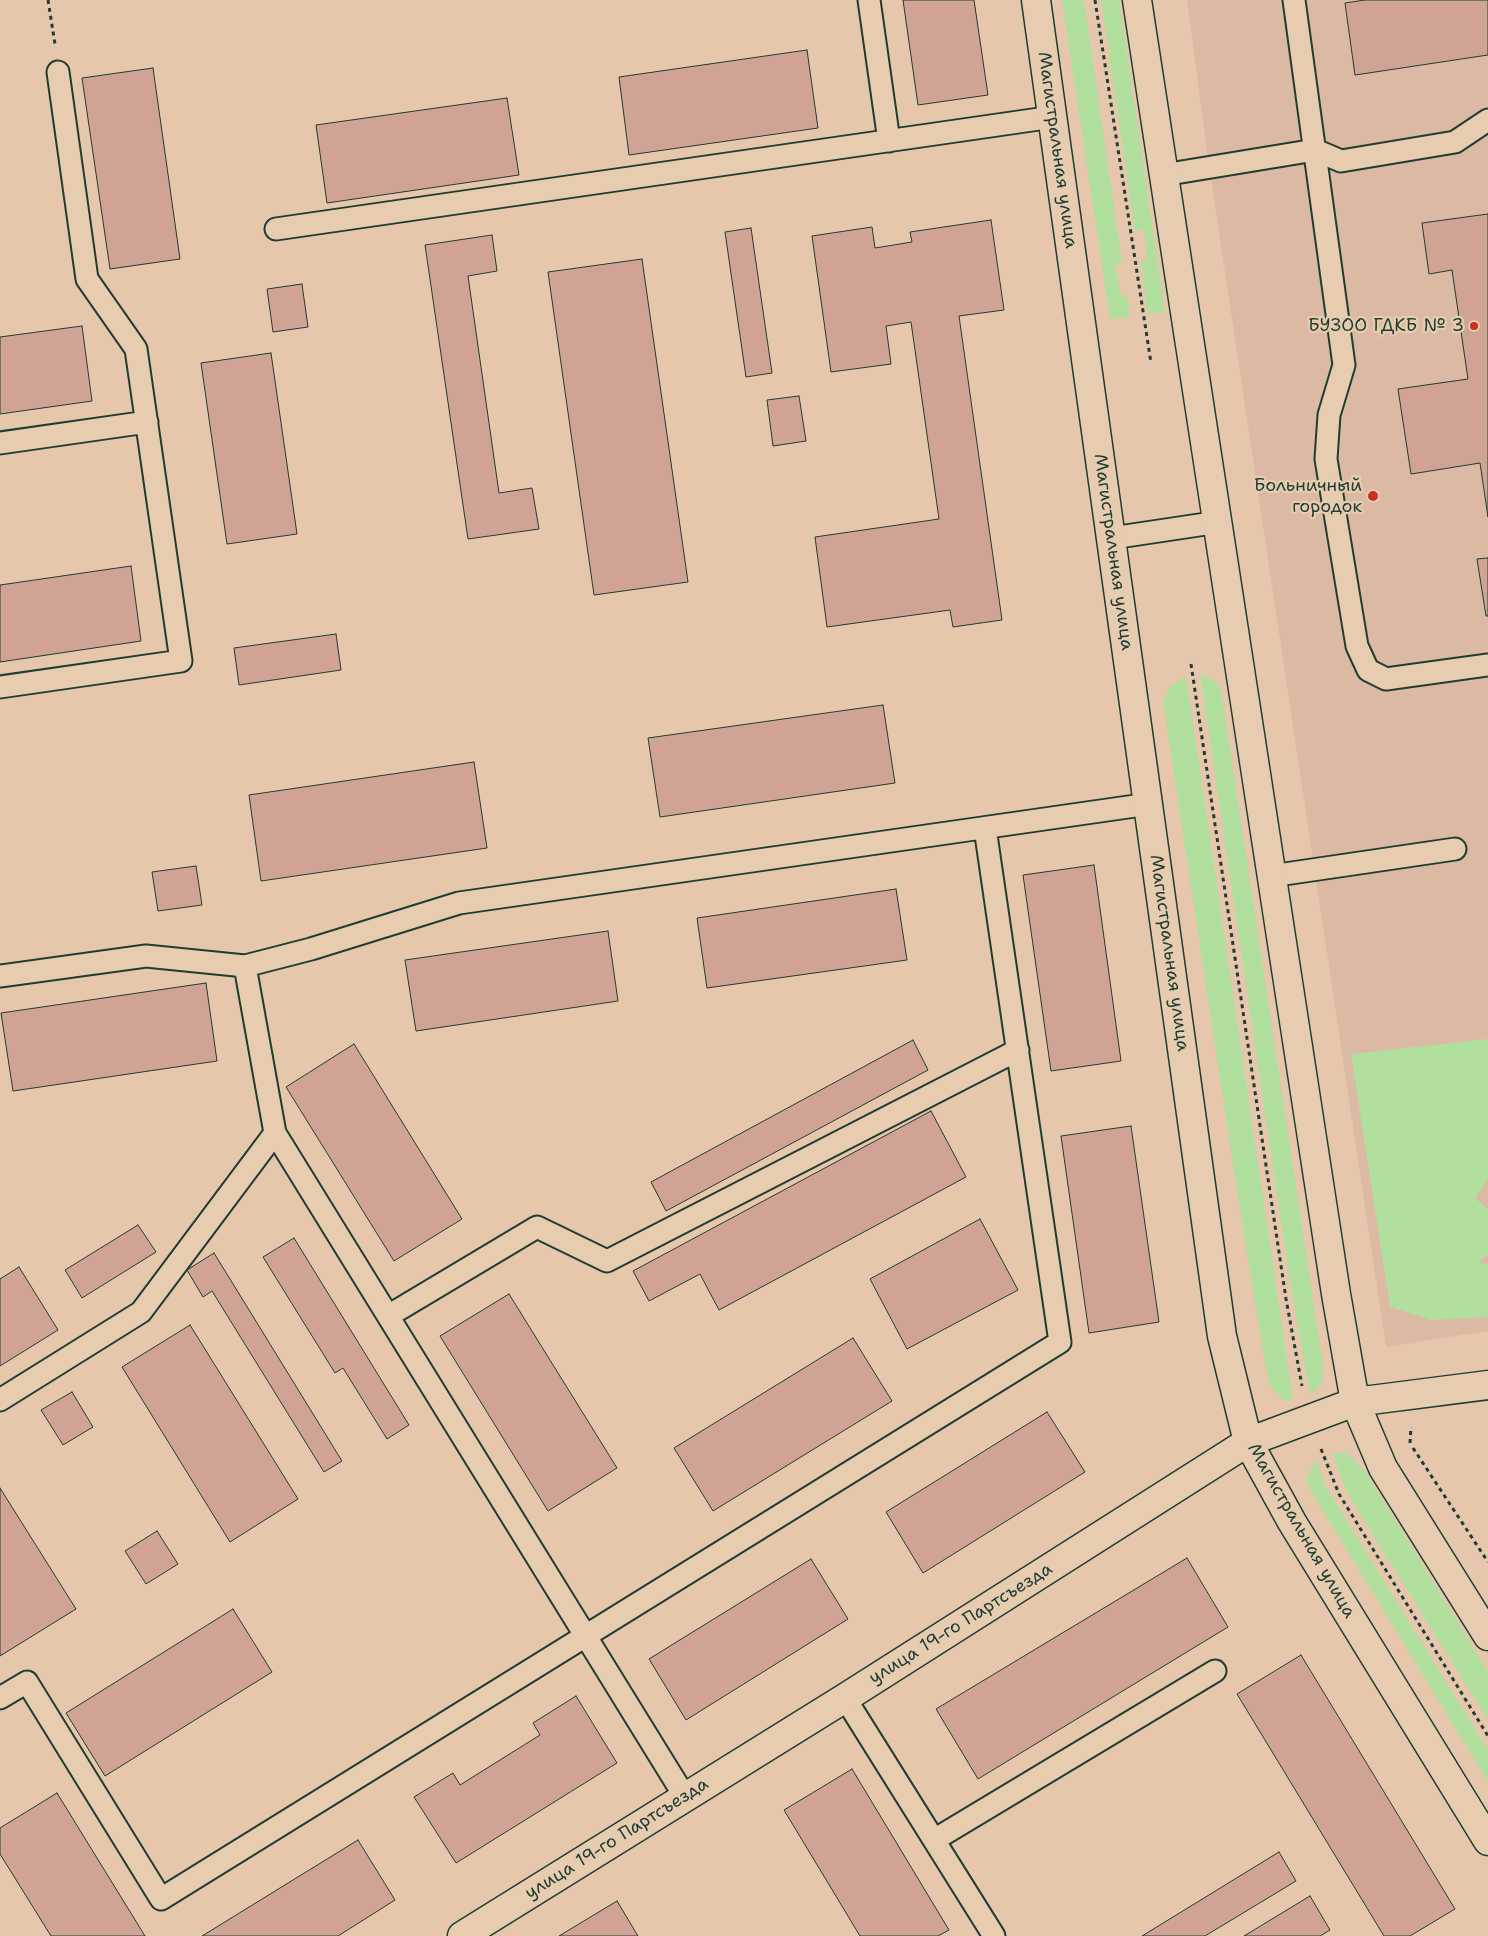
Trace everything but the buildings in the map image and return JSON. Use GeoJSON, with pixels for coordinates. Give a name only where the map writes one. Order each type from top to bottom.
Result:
{"type":"FeatureCollection","features":[{"type":"Feature","properties":{"kind":"street","name":"Магистральная улица"},"geometry":{"type":"LineString","coordinates":[[1036,0],[1222,1336],[1248,1442],[1292,1522],[1488,1841]]}},
{"type":"Feature","properties":{"kind":"street"},"geometry":{"type":"LineString","coordinates":[[1137,0],[1219,522],[1271,876],[1336,1294],[1355,1402],[1383,1468],[1488,1636]]}},
{"type":"Feature","properties":{"kind":"street","name":"улица 19-го Партсъезда"},"geometry":{"type":"LineString","coordinates":[[476,1932],[685,1797],[845,1698],[1248,1442],[1355,1402],[1488,1385]]}},
{"type":"Feature","properties":{"kind":"lane"},"geometry":{"type":"LineString","coordinates":[[869,0],[889,141]]}},
{"type":"Feature","properties":{"kind":"lane"},"geometry":{"type":"LineString","coordinates":[[1294,0],[1344,365],[1329,415],[1326,459],[1357,646],[1368,670],[1386,679],[1488,665]]}},
{"type":"Feature","properties":{"kind":"lane"},"geometry":{"type":"LineString","coordinates":[[0,687],[181,661],[136,349],[87,279],[58,72]]}},
{"type":"Feature","properties":{"kind":"lane"},"geometry":{"type":"LineString","coordinates":[[276,229],[1053,117]]}},
{"type":"Feature","properties":{"kind":"lane"},"geometry":{"type":"LineString","coordinates":[[1163,175],[1315,150],[1341,161],[1445,144],[1455,142],[1488,120]]}},
{"type":"Feature","properties":{"kind":"lane"},"geometry":{"type":"LineString","coordinates":[[0,443],[147,422]]}},
{"type":"Feature","properties":{"kind":"lane"},"geometry":{"type":"LineString","coordinates":[[1112,538],[1219,522]]}},
{"type":"Feature","properties":{"kind":"lane"},"geometry":{"type":"LineString","coordinates":[[0,976],[146,956],[246,966],[311,949],[459,903],[1149,804]]}},
{"type":"Feature","properties":{"kind":"lane"},"geometry":{"type":"LineString","coordinates":[[0,1698],[27,1682],[162,1899],[1060,1342],[985,828]]}},
{"type":"Feature","properties":{"kind":"lane"},"geometry":{"type":"LineString","coordinates":[[1271,876],[1455,849]]}},
{"type":"Feature","properties":{"kind":"lane"},"geometry":{"type":"LineString","coordinates":[[246,966],[274,1133],[685,1797]]}},
{"type":"Feature","properties":{"kind":"lane"},"geometry":{"type":"LineString","coordinates":[[388,1316],[537,1227],[606,1261],[1018,1050]]}},
{"type":"Feature","properties":{"kind":"lane"},"geometry":{"type":"LineString","coordinates":[[0,1400],[142,1312],[274,1133]]}},
{"type":"Feature","properties":{"kind":"lane"},"geometry":{"type":"LineString","coordinates":[[934,1840],[1214,1671]]}},
{"type":"Feature","properties":{"kind":"lane"},"geometry":{"type":"LineString","coordinates":[[845,1698],[994,1936]]}},
{"type":"Feature","properties":{"kind":"path"},"geometry":{"type":"LineString","coordinates":[[48,0],[58,72]]}},
{"type":"Feature","properties":{"kind":"path"},"geometry":{"type":"LineString","coordinates":[[1095,0],[1152,363]]}},
{"type":"Feature","properties":{"kind":"path"},"geometry":{"type":"LineString","coordinates":[[1412,1424],[1409,1434],[1410,1443],[1488,1562]]}},
{"type":"Feature","properties":{"kind":"shaded area","name":"Больничный городок"},"geometry":{"type":"Polygon","coordinates":[[[1187,0],[1488,0],[1488,1331],[1386,1347],[1209,166],[1187,0]]]}},
{"type":"Feature","properties":{"kind":"green space"},"geometry":{"type":"Polygon","coordinates":[[[1062,0],[1084,0],[1122,263],[1115,265],[1121,296],[1127,296],[1130,317],[1110,319],[1062,0]]]}},
{"type":"Feature","properties":{"kind":"green space"},"geometry":{"type":"Polygon","coordinates":[[[1101,0],[1119,0],[1165,312],[1148,314],[1141,260],[1147,260],[1144,229],[1135,231],[1101,0]]]}},
{"type":"Feature","properties":{"kind":"green space"},"geometry":{"type":"Polygon","coordinates":[[[1200,674],[1210,677],[1221,689],[1324,1372],[1321,1384],[1311,1395],[1289,1276],[1200,674]]]}},
{"type":"Feature","properties":{"kind":"green space"},"geometry":{"type":"Polygon","coordinates":[[[1186,676],[1293,1400],[1283,1400],[1269,1384],[1266,1369],[1240,1211],[1163,701],[1169,688],[1186,676]]]}},
{"type":"Feature","properties":{"kind":"green space"},"geometry":{"type":"Polygon","coordinates":[[[1488,1039],[1488,1179],[1475,1198],[1488,1209],[1488,1254],[1479,1262],[1488,1265],[1488,1317],[1431,1320],[1390,1307],[1351,1054],[1488,1039]]]}},
{"type":"Feature","properties":{"kind":"green space"},"geometry":{"type":"Polygon","coordinates":[[[1332,1453],[1347,1453],[1366,1473],[1488,1672],[1488,1720],[1347,1493],[1332,1453]]]}},
{"type":"Feature","properties":{"kind":"green space"},"geometry":{"type":"Polygon","coordinates":[[[1316,1460],[1325,1485],[1488,1750],[1488,1782],[1309,1488],[1306,1478],[1316,1460]]]}},
{"type":"Feature","properties":{"kind":"place","name":"БУЗОО ГДКБ № 3"},"geometry":{"type":"Point","coordinates":[1474,326]}},
{"type":"Feature","properties":{"kind":"place","name":"Больничный городок"},"geometry":{"type":"Point","coordinates":[1373,496]}}]}
